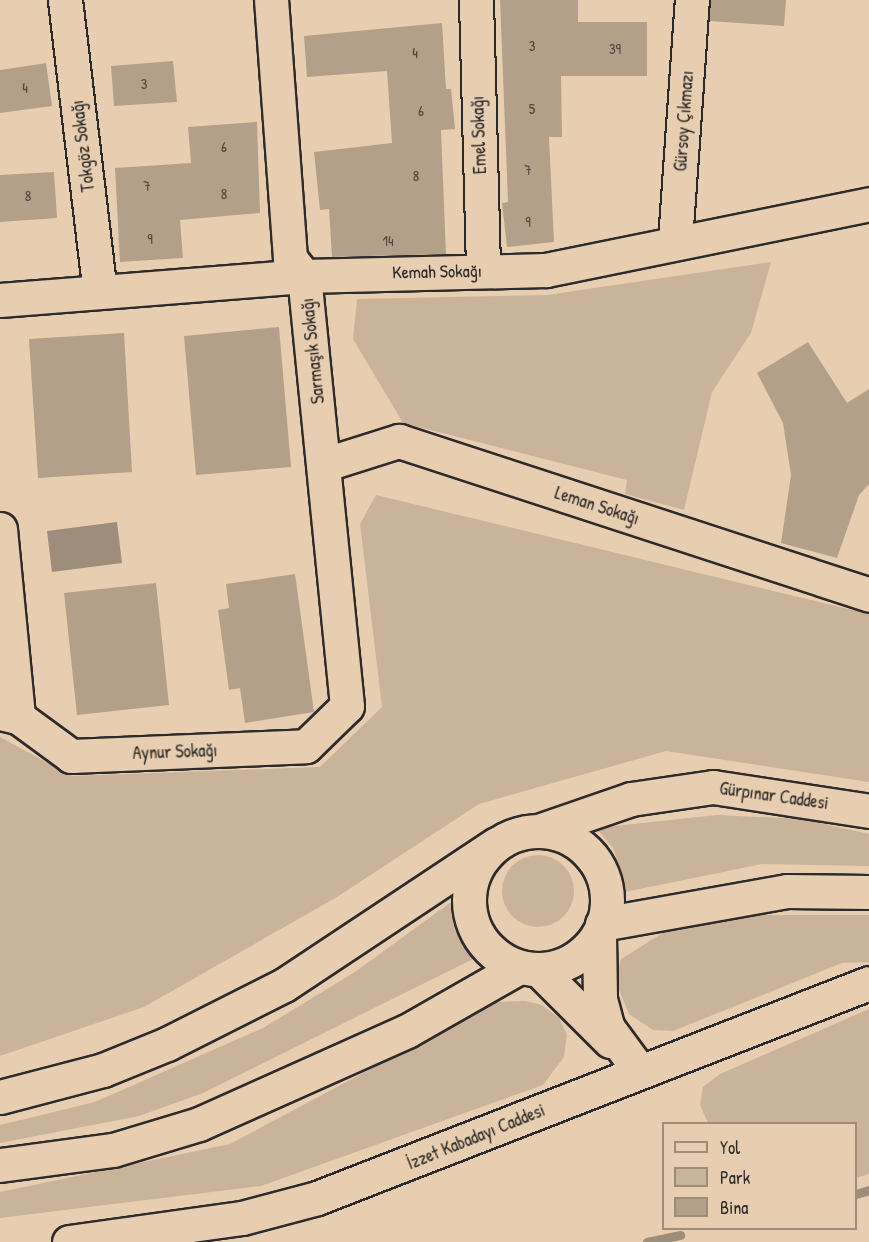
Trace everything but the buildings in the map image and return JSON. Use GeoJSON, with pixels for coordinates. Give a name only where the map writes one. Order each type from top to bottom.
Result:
{"type":"FeatureCollection","features":[{"type":"Feature","properties":{"kind":"street","name":"Tokgöz Sokağı"},"geometry":{"type":"LineString","coordinates":[[65,0],[100,292]]}},
{"type":"Feature","properties":{"kind":"street","name":"Sarmaşık Sokağı"},"geometry":{"type":"LineString","coordinates":[[272,0],[290,258],[304,276],[326,464],[347,705]]}},
{"type":"Feature","properties":{"kind":"street","name":"Emel Sokağı"},"geometry":{"type":"LineString","coordinates":[[476,0],[483,271]]}},
{"type":"Feature","properties":{"kind":"street","name":"Gürsoy Çıkmazı"},"geometry":{"type":"LineString","coordinates":[[675,241],[692,0]]}},
{"type":"Feature","properties":{"kind":"street","name":"Kemah Sokağı"},"geometry":{"type":"LineString","coordinates":[[0,300],[304,276],[546,270],[675,241],[869,204]]}},
{"type":"Feature","properties":{"kind":"street","name":"Leman Sokağı"},"geometry":{"type":"LineString","coordinates":[[326,464],[399,441],[869,595]]}},
{"type":"Feature","properties":{"kind":"street"},"geometry":{"type":"LineString","coordinates":[[0,529],[9,715]]}},
{"type":"Feature","properties":{"kind":"street","name":"Aynur Sokağı"},"geometry":{"type":"LineString","coordinates":[[9,715],[71,756],[306,746],[347,705]]}},
{"type":"Feature","properties":{"kind":"street","name":"Gürpınar Caddesi"},"geometry":{"type":"LineString","coordinates":[[541,830],[631,799],[713,787],[869,811]]}},
{"type":"Feature","properties":{"kind":"street"},"geometry":{"type":"LineString","coordinates":[[0,1096],[103,1070],[273,990],[371,930],[496,843],[518,832],[541,830],[564,835],[585,847],[599,866],[607,888],[601,929],[600,999],[608,1028],[639,1070]]}},
{"type":"Feature","properties":{"kind":"street"},"geometry":{"type":"LineString","coordinates":[[496,843],[481,859],[471,879],[471,923],[499,958],[528,968],[639,1070]]}},
{"type":"Feature","properties":{"kind":"street"},"geometry":{"type":"LineString","coordinates":[[0,1165],[113,1150],[199,1124],[408,1031],[528,968],[562,965],[583,953],[601,929],[787,891],[869,892]]}},
{"type":"Feature","properties":{"kind":"street","name":"İzzet Kabadayı Caddesi"},"geometry":{"type":"LineString","coordinates":[[69,1242],[242,1218],[317,1198],[639,1070],[869,983]]}},
{"type":"Feature","properties":{"kind":"green space"},"geometry":{"type":"Polygon","coordinates":[[[771,262],[751,333],[712,392],[684,510],[625,494],[627,480],[403,423],[353,339],[357,299],[547,295],[771,262]]]}},
{"type":"Feature","properties":{"kind":"green space"},"geometry":{"type":"Polygon","coordinates":[[[376,495],[869,614],[869,782],[666,751],[479,804],[337,897],[144,1007],[0,1056],[0,737],[72,776],[320,767],[382,707],[360,524],[376,495]]]}},
{"type":"Feature","properties":{"kind":"green space"},"geometry":{"type":"Polygon","coordinates":[[[717,815],[802,819],[869,834],[869,866],[762,864],[620,893],[621,872],[613,848],[596,828],[717,815]]]}},
{"type":"Feature","properties":{"kind":"green space"},"geometry":{"type":"Polygon","coordinates":[[[538,855],[558,861],[568,871],[574,891],[568,911],[558,921],[538,927],[518,921],[508,911],[502,891],[508,871],[518,861],[538,855]]]}},
{"type":"Feature","properties":{"kind":"green space"},"geometry":{"type":"Polygon","coordinates":[[[451,902],[473,959],[203,1093],[139,1116],[0,1143],[0,1125],[95,1102],[263,1028],[355,972],[451,902]]]}},
{"type":"Feature","properties":{"kind":"green space"},"geometry":{"type":"Polygon","coordinates":[[[739,915],[869,915],[869,962],[842,963],[673,1031],[653,1030],[629,1014],[615,980],[621,959],[666,931],[739,915]]]}},
{"type":"Feature","properties":{"kind":"green space"},"geometry":{"type":"Polygon","coordinates":[[[525,1001],[542,1005],[559,1018],[567,1034],[564,1057],[543,1085],[261,1186],[0,1218],[0,1192],[230,1144],[496,1002],[525,1001]]]}},
{"type":"Feature","properties":{"kind":"green space"},"geometry":{"type":"Polygon","coordinates":[[[869,1009],[869,1174],[857,1178],[857,1122],[708,1122],[700,1105],[703,1087],[720,1074],[869,1009]]]}},
{"type":"Feature","properties":{"kind":"shaded area"},"geometry":{"type":"Polygon","coordinates":[[[117,522],[122,563],[52,572],[47,531],[117,522]]]}},
{"type":"Feature","properties":{"kind":"waterway"},"geometry":{"type":"LineString","coordinates":[[857,1194],[869,1190]]}},
{"type":"Feature","properties":{"kind":"waterway"},"geometry":{"type":"LineString","coordinates":[[647,1242],[680,1235]]}}]}
